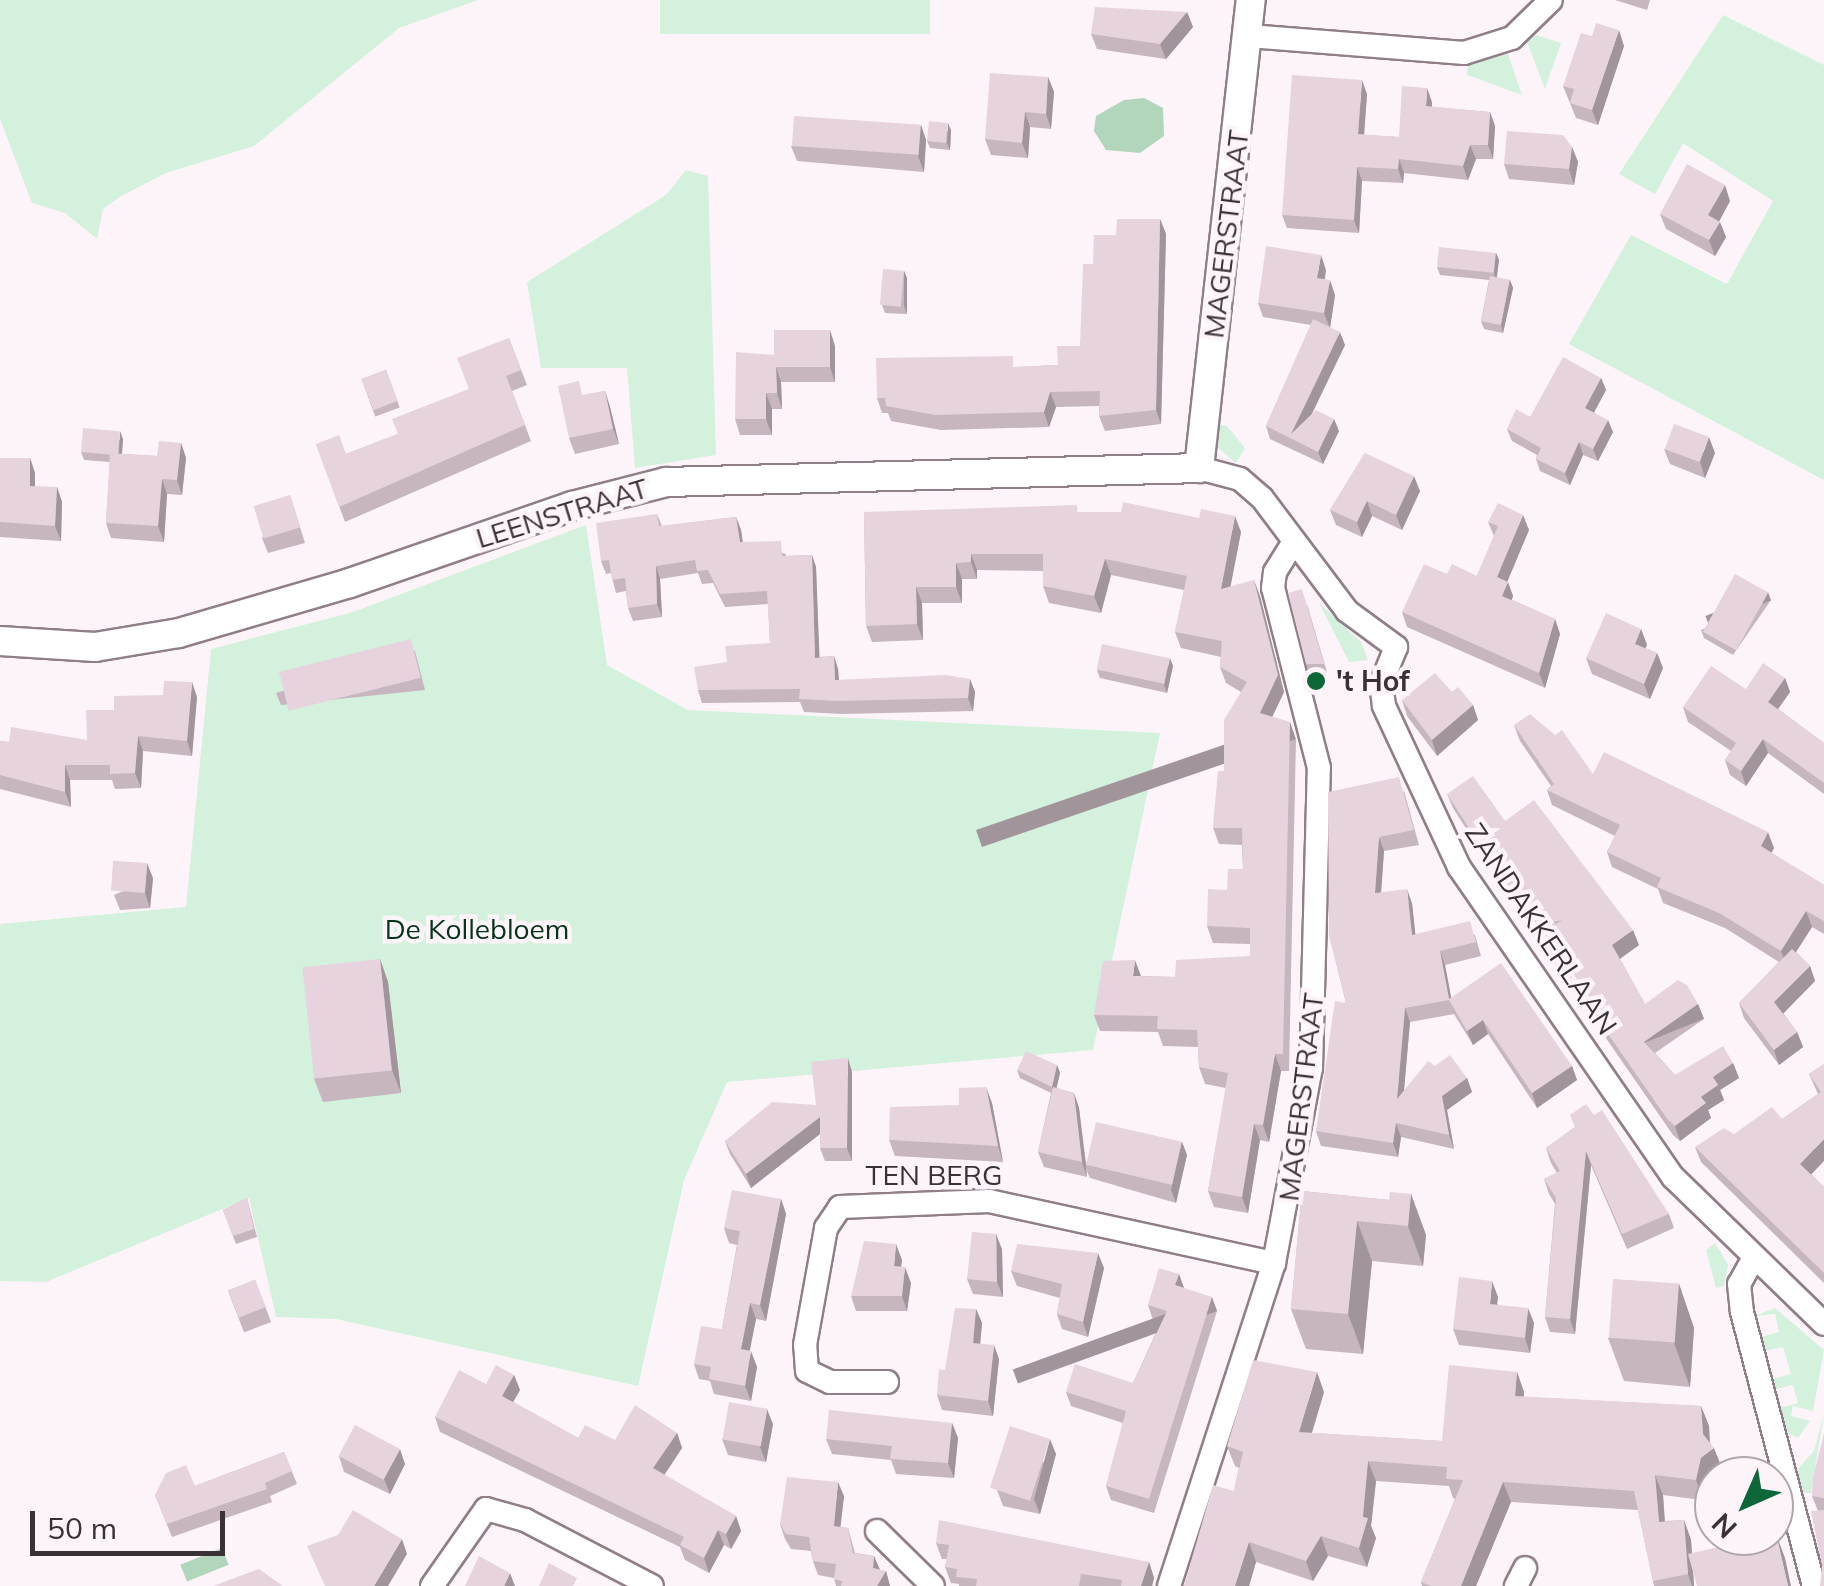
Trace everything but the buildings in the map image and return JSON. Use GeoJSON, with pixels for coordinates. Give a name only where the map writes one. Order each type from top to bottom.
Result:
{"type":"FeatureCollection","features":[{"type":"Feature","properties":{"kind":"street","name":"MAGERSTRAAT"},"geometry":{"type":"LineString","coordinates":[[1199,468],[1250,0]]}},
{"type":"Feature","properties":{"kind":"street"},"geometry":{"type":"LineString","coordinates":[[1249,36],[1464,53],[1512,38],[1551,0]]}},
{"type":"Feature","properties":{"kind":"street","name":"ZANDAKKERLAAN"},"geometry":{"type":"LineString","coordinates":[[1199,468],[1240,480],[1347,610],[1396,647],[1381,684],[1384,706],[1459,867],[1673,1178],[1752,1261],[1824,1324]]}},
{"type":"Feature","properties":{"kind":"street","name":"LEENSTRAAT"},"geometry":{"type":"LineString","coordinates":[[0,641],[95,647],[179,632],[350,583],[572,506],[666,482],[1199,468]]}},
{"type":"Feature","properties":{"kind":"street","name":"MAGERSTRAAT"},"geometry":{"type":"LineString","coordinates":[[1168,1586],[1274,1263],[1311,1068],[1318,961],[1319,768],[1273,588],[1275,572],[1294,542]]}},
{"type":"Feature","properties":{"kind":"street","name":"TEN BERG"},"geometry":{"type":"LineString","coordinates":[[887,1382],[830,1382],[808,1371],[806,1345],[826,1228],[840,1207],[989,1201],[1274,1263]]}},
{"type":"Feature","properties":{"kind":"street"},"geometry":{"type":"LineString","coordinates":[[1752,1261],[1739,1284],[1742,1312],[1814,1586]]}},
{"type":"Feature","properties":{"kind":"street"},"geometry":{"type":"LineString","coordinates":[[432,1586],[486,1509],[524,1520],[652,1586]]}},
{"type":"Feature","properties":{"kind":"street"},"geometry":{"type":"LineString","coordinates":[[877,1531],[933,1586]]}},
{"type":"Feature","properties":{"kind":"green space"},"geometry":{"type":"Polygon","coordinates":[[[0,0],[478,0],[399,28],[254,146],[166,173],[121,196],[103,209],[97,239],[65,213],[32,203],[0,119],[0,0]]]}},
{"type":"Feature","properties":{"kind":"green space"},"geometry":{"type":"Polygon","coordinates":[[[660,0],[930,0],[930,34],[660,34],[660,0]]]}},
{"type":"Feature","properties":{"kind":"green space"},"geometry":{"type":"Polygon","coordinates":[[[1723,15],[1824,65],[1824,480],[1569,344],[1631,235],[1727,284],[1773,201],[1683,143],[1655,194],[1619,174],[1723,15]]]}},
{"type":"Feature","properties":{"kind":"green space"},"geometry":{"type":"Polygon","coordinates":[[[1536,35],[1561,43],[1545,89],[1527,42],[1536,35]]]}},
{"type":"Feature","properties":{"kind":"green space"},"geometry":{"type":"Polygon","coordinates":[[[1508,54],[1522,95],[1467,75],[1468,63],[1508,54]]]}},
{"type":"Feature","properties":{"kind":"green space"},"geometry":{"type":"Polygon","coordinates":[[[686,170],[708,176],[716,455],[635,468],[627,368],[541,368],[527,282],[666,195],[686,170]]]}},
{"type":"Feature","properties":{"kind":"green space"},"geometry":{"type":"Polygon","coordinates":[[[1215,424],[1227,426],[1245,448],[1236,463],[1217,447],[1215,424]]]}},
{"type":"Feature","properties":{"kind":"green space","name":"De Kollebloem"},"geometry":{"type":"Polygon","coordinates":[[[586,525],[607,665],[688,710],[1160,733],[1093,1050],[727,1082],[684,1180],[638,1386],[336,1319],[276,1317],[249,1198],[46,1282],[0,1281],[0,924],[186,907],[211,649],[350,613],[586,525]]]}},
{"type":"Feature","properties":{"kind":"green space"},"geometry":{"type":"Polygon","coordinates":[[[1319,603],[1361,642],[1368,660],[1349,662],[1319,603]]]}},
{"type":"Feature","properties":{"kind":"green space"},"geometry":{"type":"Polygon","coordinates":[[[1715,1243],[1728,1265],[1724,1286],[1716,1288],[1706,1250],[1715,1243]]]}},
{"type":"Feature","properties":{"kind":"green space"},"geometry":{"type":"Polygon","coordinates":[[[1775,1308],[1824,1350],[1813,1411],[1793,1406],[1791,1416],[1810,1421],[1798,1438],[1786,1432],[1779,1408],[1798,1403],[1793,1385],[1775,1389],[1772,1379],[1791,1374],[1783,1347],[1764,1351],[1761,1337],[1779,1332],[1775,1314],[1755,1316],[1775,1308]]]}},
{"type":"Feature","properties":{"kind":"green space"},"geometry":{"type":"Polygon","coordinates":[[[1824,1414],[1811,1493],[1804,1493],[1796,1471],[1814,1451],[1824,1414]]]}},
{"type":"Feature","properties":{"kind":"shaded area"},"geometry":{"type":"Polygon","coordinates":[[[1144,98],[1163,108],[1164,136],[1140,153],[1106,150],[1094,131],[1096,116],[1124,100],[1144,98]]]}},
{"type":"Feature","properties":{"kind":"shaded area"},"geometry":{"type":"Polygon","coordinates":[[[222,1548],[229,1565],[187,1582],[180,1565],[222,1548]]]}},
{"type":"Feature","properties":{"kind":"place","name":"'t Hof"},"geometry":{"type":"Point","coordinates":[1316,681]}}]}
